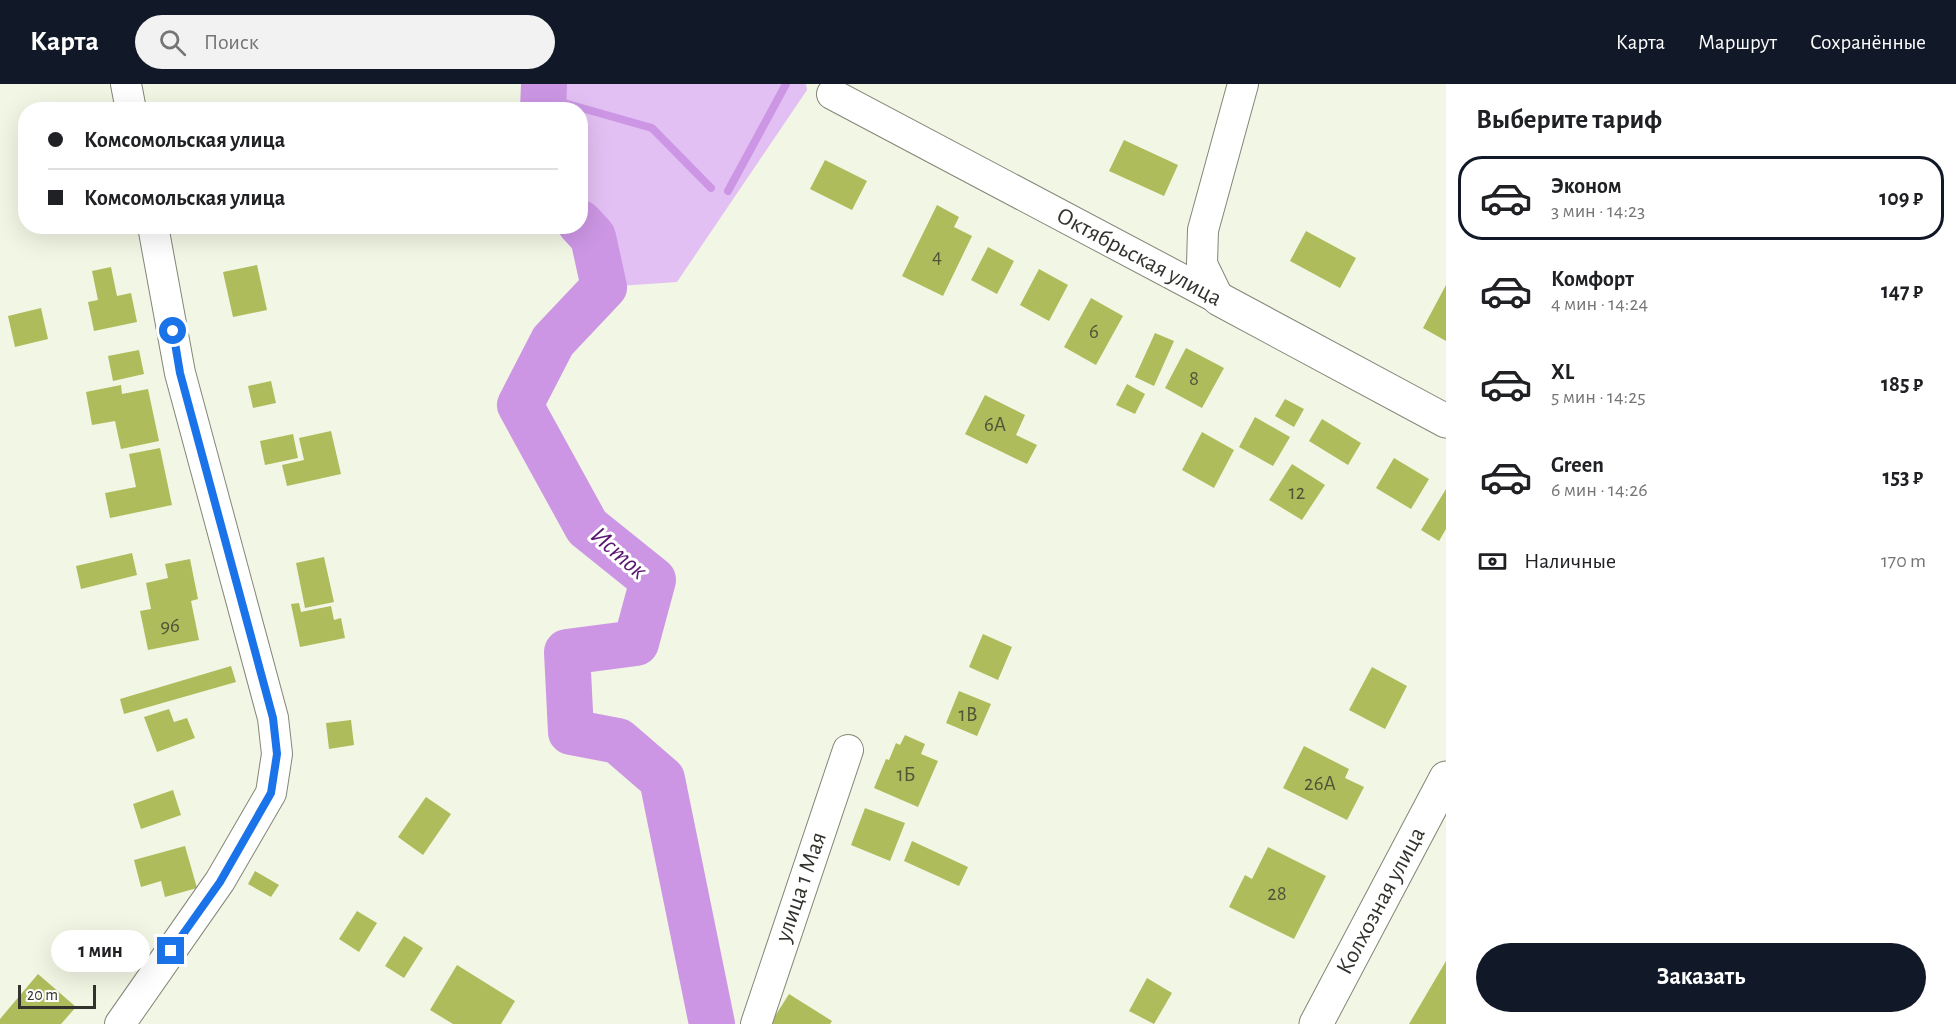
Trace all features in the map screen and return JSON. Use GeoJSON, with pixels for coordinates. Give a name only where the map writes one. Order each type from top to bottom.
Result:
{"type":"FeatureCollection","features":[{"type":"Feature","properties":{"kind":"street"},"geometry":{"type":"LineString","coordinates":[[126,84],[129,102]]}},
{"type":"Feature","properties":{"kind":"street"},"geometry":{"type":"LineString","coordinates":[[1219,299],[1202,264],[1203,230],[1243,84]]}},
{"type":"Feature","properties":{"kind":"street","name":"Октябрьская улица"},"geometry":{"type":"LineString","coordinates":[[832,94],[1446,421]]}},
{"type":"Feature","properties":{"kind":"street"},"geometry":{"type":"LineString","coordinates":[[120,1024],[220,882],[271,793],[277,754],[273,718],[180,373],[154,234]]}},
{"type":"Feature","properties":{"kind":"street","name":"улица 1 Мая"},"geometry":{"type":"LineString","coordinates":[[756,1024],[848,750]]}},
{"type":"Feature","properties":{"kind":"street","name":"Колхозная улица"},"geometry":{"type":"LineString","coordinates":[[1316,1024],[1446,778]]}},
{"type":"Feature","properties":{"kind":"shaded area"},"geometry":{"type":"Polygon","coordinates":[[[544,84],[806,84],[807,90],[677,282],[604,287],[593,237],[588,231],[588,102],[543,102],[544,84]]]}},
{"type":"Feature","properties":{"kind":"building"},"geometry":{"type":"Polygon","coordinates":[[[1124,140],[1178,165],[1164,196],[1109,171],[1124,140]]]}},
{"type":"Feature","properties":{"kind":"building"},"geometry":{"type":"Polygon","coordinates":[[[825,160],[867,181],[852,210],[810,189],[825,160]]]}},
{"type":"Feature","properties":{"kind":"building"},"geometry":{"type":"Polygon","coordinates":[[[937,205],[959,217],[954,227],[972,236],[943,296],[902,276],[937,205]]]}},
{"type":"Feature","properties":{"kind":"building"},"geometry":{"type":"Polygon","coordinates":[[[1306,231],[1356,258],[1340,288],[1290,261],[1306,231]]]}},
{"type":"Feature","properties":{"kind":"building"},"geometry":{"type":"Polygon","coordinates":[[[988,247],[1014,261],[997,294],[971,280],[988,247]]]}},
{"type":"Feature","properties":{"kind":"building"},"geometry":{"type":"Polygon","coordinates":[[[257,265],[267,310],[233,317],[223,272],[257,265]]]}},
{"type":"Feature","properties":{"kind":"building"},"geometry":{"type":"Polygon","coordinates":[[[111,267],[117,296],[131,293],[137,322],[94,331],[88,302],[98,300],[92,271],[111,267]]]}},
{"type":"Feature","properties":{"kind":"building"},"geometry":{"type":"Polygon","coordinates":[[[1039,269],[1068,285],[1049,321],[1020,305],[1039,269]]]}},
{"type":"Feature","properties":{"kind":"building"},"geometry":{"type":"Polygon","coordinates":[[[1446,285],[1446,341],[1423,328],[1446,285]]]}},
{"type":"Feature","properties":{"kind":"building"},"geometry":{"type":"Polygon","coordinates":[[[1091,298],[1123,316],[1096,365],[1064,347],[1091,298]]]}},
{"type":"Feature","properties":{"kind":"building"},"geometry":{"type":"Polygon","coordinates":[[[41,308],[48,339],[15,347],[8,316],[41,308]]]}},
{"type":"Feature","properties":{"kind":"building"},"geometry":{"type":"Polygon","coordinates":[[[1155,333],[1174,341],[1154,386],[1135,377],[1155,333]]]}},
{"type":"Feature","properties":{"kind":"building"},"geometry":{"type":"Polygon","coordinates":[[[1186,348],[1224,368],[1202,408],[1165,388],[1186,348]]]}},
{"type":"Feature","properties":{"kind":"building"},"geometry":{"type":"Polygon","coordinates":[[[139,350],[144,374],[113,381],[108,356],[139,350]]]}},
{"type":"Feature","properties":{"kind":"building"},"geometry":{"type":"Polygon","coordinates":[[[271,381],[276,403],[253,408],[248,386],[271,381]]]}},
{"type":"Feature","properties":{"kind":"building"},"geometry":{"type":"Polygon","coordinates":[[[1127,384],[1145,394],[1135,414],[1116,405],[1127,384]]]}},
{"type":"Feature","properties":{"kind":"building"},"geometry":{"type":"Polygon","coordinates":[[[121,385],[122,394],[148,389],[159,441],[121,449],[115,421],[92,425],[86,392],[121,385]]]}},
{"type":"Feature","properties":{"kind":"building"},"geometry":{"type":"Polygon","coordinates":[[[985,395],[1025,415],[1016,435],[1037,445],[1027,464],[965,434],[985,395]]]}},
{"type":"Feature","properties":{"kind":"building"},"geometry":{"type":"Polygon","coordinates":[[[1285,399],[1304,409],[1294,427],[1275,416],[1285,399]]]}},
{"type":"Feature","properties":{"kind":"building"},"geometry":{"type":"Polygon","coordinates":[[[1255,417],[1290,437],[1273,466],[1239,447],[1255,417]]]}},
{"type":"Feature","properties":{"kind":"building"},"geometry":{"type":"Polygon","coordinates":[[[1322,419],[1361,443],[1348,465],[1309,441],[1322,419]]]}},
{"type":"Feature","properties":{"kind":"building"},"geometry":{"type":"Polygon","coordinates":[[[331,431],[341,474],[287,486],[282,465],[304,460],[299,438],[331,431]]]}},
{"type":"Feature","properties":{"kind":"building"},"geometry":{"type":"Polygon","coordinates":[[[1202,432],[1234,450],[1214,488],[1182,470],[1202,432]]]}},
{"type":"Feature","properties":{"kind":"building"},"geometry":{"type":"Polygon","coordinates":[[[293,434],[298,458],[265,465],[260,441],[293,434]]]}},
{"type":"Feature","properties":{"kind":"building"},"geometry":{"type":"Polygon","coordinates":[[[160,448],[172,505],[110,518],[105,493],[136,487],[129,454],[160,448]]]}},
{"type":"Feature","properties":{"kind":"building"},"geometry":{"type":"Polygon","coordinates":[[[1394,458],[1429,479],[1411,509],[1376,488],[1394,458]]]}},
{"type":"Feature","properties":{"kind":"building"},"geometry":{"type":"Polygon","coordinates":[[[1292,464],[1325,485],[1302,520],[1269,500],[1292,464]]]}},
{"type":"Feature","properties":{"kind":"building"},"geometry":{"type":"Polygon","coordinates":[[[1446,489],[1446,529],[1439,541],[1421,530],[1446,489]]]}},
{"type":"Feature","properties":{"kind":"building"},"geometry":{"type":"Polygon","coordinates":[[[132,553],[137,575],[81,589],[76,566],[132,553]]]}},
{"type":"Feature","properties":{"kind":"building"},"geometry":{"type":"Polygon","coordinates":[[[324,557],[334,602],[305,608],[296,563],[324,557]]]}},
{"type":"Feature","properties":{"kind":"building"},"geometry":{"type":"Polygon","coordinates":[[[190,559],[198,599],[191,601],[199,640],[148,650],[140,611],[151,609],[146,583],[168,578],[165,564],[190,559]]]}},
{"type":"Feature","properties":{"kind":"building"},"geometry":{"type":"Polygon","coordinates":[[[299,603],[301,612],[331,606],[334,620],[341,618],[345,638],[300,647],[291,604],[299,603]]]}},
{"type":"Feature","properties":{"kind":"building"},"geometry":{"type":"Polygon","coordinates":[[[983,634],[1012,647],[998,680],[969,667],[983,634]]]}},
{"type":"Feature","properties":{"kind":"building"},"geometry":{"type":"Polygon","coordinates":[[[231,666],[236,682],[124,714],[120,699],[231,666]]]}},
{"type":"Feature","properties":{"kind":"building"},"geometry":{"type":"Polygon","coordinates":[[[1372,667],[1407,686],[1385,729],[1349,710],[1372,667]]]}},
{"type":"Feature","properties":{"kind":"building"},"geometry":{"type":"Polygon","coordinates":[[[959,691],[991,704],[977,736],[946,723],[959,691]]]}},
{"type":"Feature","properties":{"kind":"building"},"geometry":{"type":"Polygon","coordinates":[[[169,709],[174,722],[187,718],[195,738],[157,752],[144,717],[169,709]]]}},
{"type":"Feature","properties":{"kind":"building"},"geometry":{"type":"Polygon","coordinates":[[[351,720],[354,745],[329,749],[326,723],[351,720]]]}},
{"type":"Feature","properties":{"kind":"building"},"geometry":{"type":"Polygon","coordinates":[[[905,735],[925,744],[921,754],[938,761],[918,807],[874,788],[886,759],[889,760],[896,743],[900,745],[905,735]]]}},
{"type":"Feature","properties":{"kind":"building"},"geometry":{"type":"Polygon","coordinates":[[[1304,746],[1349,769],[1345,778],[1364,787],[1347,820],[1283,788],[1304,746]]]}},
{"type":"Feature","properties":{"kind":"building"},"geometry":{"type":"Polygon","coordinates":[[[173,790],[181,815],[141,829],[133,804],[173,790]]]}},
{"type":"Feature","properties":{"kind":"building"},"geometry":{"type":"Polygon","coordinates":[[[426,797],[451,814],[423,855],[398,837],[426,797]]]}},
{"type":"Feature","properties":{"kind":"building"},"geometry":{"type":"Polygon","coordinates":[[[865,808],[905,823],[890,861],[851,845],[865,808]]]}},
{"type":"Feature","properties":{"kind":"building"},"geometry":{"type":"Polygon","coordinates":[[[912,841],[968,867],[959,886],[904,861],[912,841]]]}},
{"type":"Feature","properties":{"kind":"building"},"geometry":{"type":"Polygon","coordinates":[[[185,846],[197,888],[165,897],[161,881],[141,887],[134,860],[185,846]]]}},
{"type":"Feature","properties":{"kind":"building"},"geometry":{"type":"Polygon","coordinates":[[[1268,847],[1326,876],[1294,939],[1229,907],[1245,875],[1252,879],[1268,847]]]}},
{"type":"Feature","properties":{"kind":"building"},"geometry":{"type":"Polygon","coordinates":[[[255,871],[279,885],[271,897],[248,884],[255,871]]]}},
{"type":"Feature","properties":{"kind":"building"},"geometry":{"type":"Polygon","coordinates":[[[357,911],[377,923],[359,952],[339,939],[357,911]]]}},
{"type":"Feature","properties":{"kind":"building"},"geometry":{"type":"Polygon","coordinates":[[[404,936],[423,948],[404,978],[385,966],[404,936]]]}},
{"type":"Feature","properties":{"kind":"building"},"geometry":{"type":"Polygon","coordinates":[[[1446,961],[1446,1024],[1409,1024],[1446,961]]]}},
{"type":"Feature","properties":{"kind":"building"},"geometry":{"type":"Polygon","coordinates":[[[457,965],[515,1001],[501,1024],[453,1024],[430,1010],[457,965]]]}},
{"type":"Feature","properties":{"kind":"building"},"geometry":{"type":"Polygon","coordinates":[[[38,974],[76,1007],[61,1024],[0,1024],[0,1019],[38,974]]]}},
{"type":"Feature","properties":{"kind":"building"},"geometry":{"type":"Polygon","coordinates":[[[1147,978],[1172,993],[1154,1024],[1129,1011],[1147,978]]]}},
{"type":"Feature","properties":{"kind":"building"},"geometry":{"type":"Polygon","coordinates":[[[789,994],[832,1021],[830,1024],[770,1024],[789,994]]]}},
{"type":"Feature","properties":{"kind":"waterway","name":"Исток"},"geometry":{"type":"LineString","coordinates":[[543,102],[544,84]]}},
{"type":"Feature","properties":{"kind":"waterway"},"geometry":{"type":"LineString","coordinates":[[728,191],[786,84]]}},
{"type":"Feature","properties":{"kind":"waterway"},"geometry":{"type":"LineString","coordinates":[[543,97],[561,102]]}},
{"type":"Feature","properties":{"kind":"waterway"},"geometry":{"type":"LineString","coordinates":[[588,110],[652,128],[711,188]]}},
{"type":"Feature","properties":{"kind":"waterway","name":"Исток"},"geometry":{"type":"LineString","coordinates":[[588,232],[593,237],[604,287],[553,341],[520,405],[587,527],[653,580],[636,643],[567,652],[571,732],[618,741],[662,779],[712,1024]]}},
{"type":"Feature","properties":{"kind":"route"},"geometry":{"type":"LineString","coordinates":[[171,951],[220,882],[271,793],[277,754],[273,718],[180,373],[173,331]]}}]}
